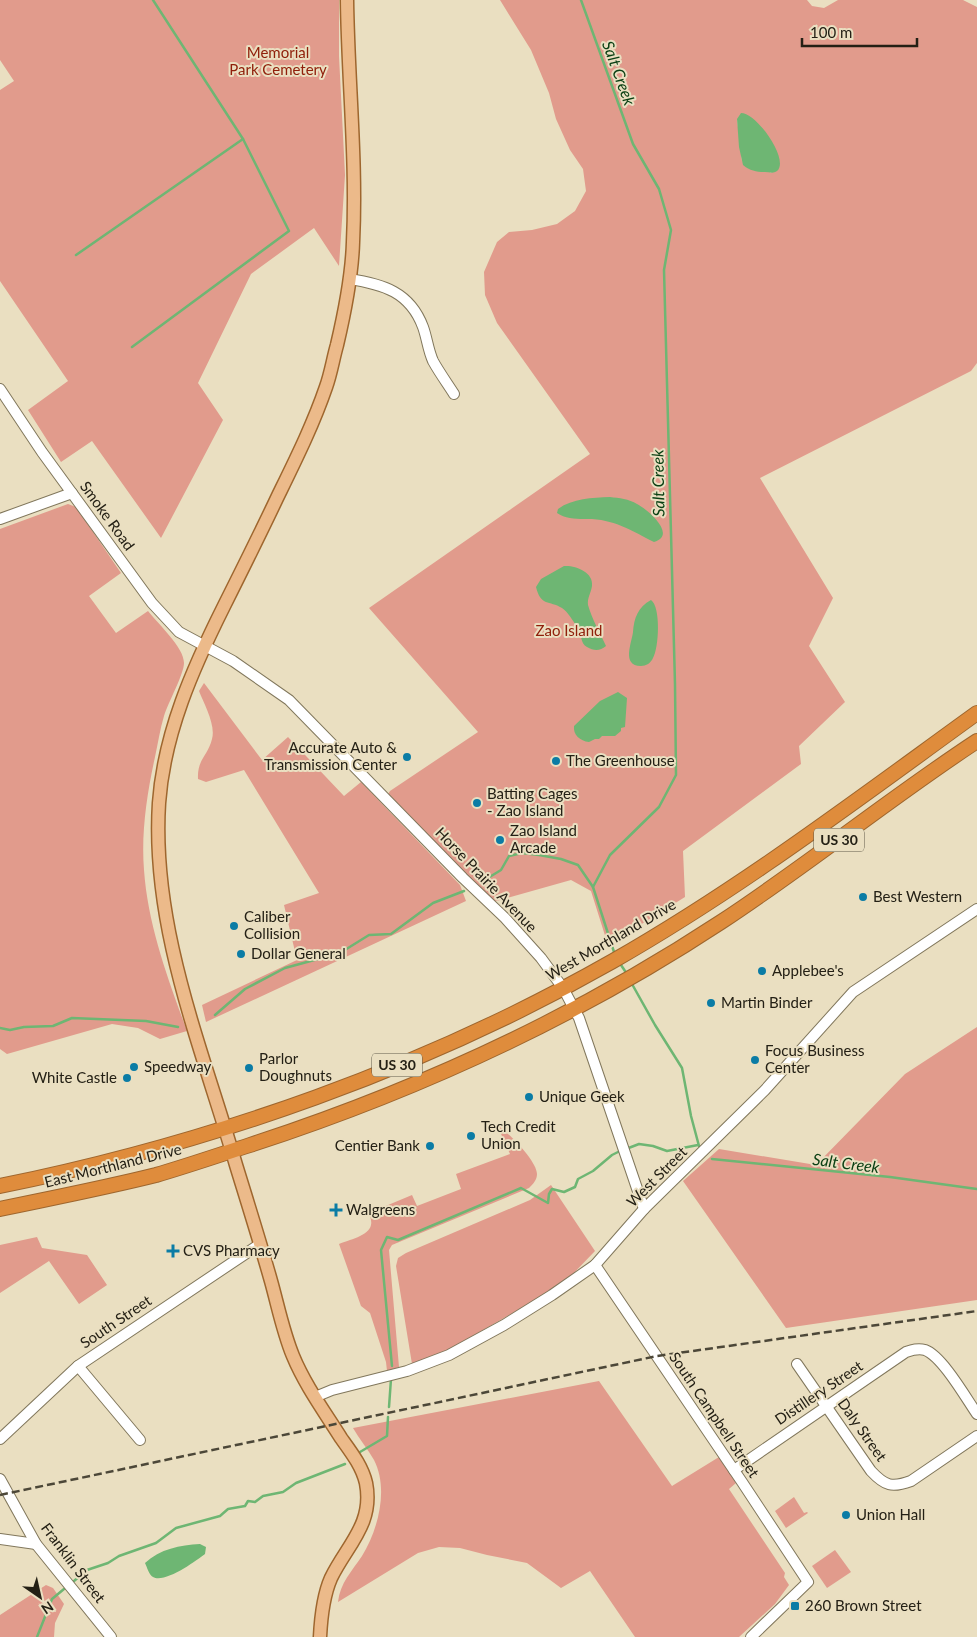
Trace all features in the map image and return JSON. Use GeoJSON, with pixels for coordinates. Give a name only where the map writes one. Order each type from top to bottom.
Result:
{"type":"FeatureCollection","features":[{"type":"Feature","properties":{"kind":"highway","name":"West Morthland Drive"},"geometry":{"type":"LineString","coordinates":[[225,1128],[299,1103],[412,1059],[499,1020],[613,961],[740,882],[977,713]]}},
{"type":"Feature","properties":{"kind":"highway","name":"US 30"},"geometry":{"type":"LineString","coordinates":[[232,1150],[288,1132],[397,1092],[575,1009],[720,923],[977,741]]}},
{"type":"Feature","properties":{"kind":"highway","name":"East Morthland Drive"},"geometry":{"type":"LineString","coordinates":[[0,1186],[155,1150],[225,1128]]}},
{"type":"Feature","properties":{"kind":"highway","name":"East Morthland Drive"},"geometry":{"type":"LineString","coordinates":[[0,1209],[158,1174],[232,1150]]}},
{"type":"Feature","properties":{"kind":"main road"},"geometry":{"type":"LineString","coordinates":[[320,1637],[321,1616],[327,1590],[336,1570],[362,1528],[366,1513],[366,1484],[358,1464],[315,1397],[291,1350],[232,1150],[193,1028],[171,940],[162,878],[159,834],[160,799],[168,748],[182,702],[204,647],[300,453],[328,381],[344,316],[353,246],[355,194],[347,0]]}},
{"type":"Feature","properties":{"kind":"street"},"geometry":{"type":"LineString","coordinates":[[349,279],[374,283],[391,289],[405,299],[417,313],[424,328],[433,361],[454,394]]}},
{"type":"Feature","properties":{"kind":"street","name":"Smoke Road"},"geometry":{"type":"LineString","coordinates":[[0,389],[42,452],[152,603],[179,632],[204,647]]}},
{"type":"Feature","properties":{"kind":"street"},"geometry":{"type":"LineString","coordinates":[[0,519],[72,493]]}},
{"type":"Feature","properties":{"kind":"street","name":"Horse Prairie Avenue"},"geometry":{"type":"LineString","coordinates":[[204,647],[233,661],[289,700],[463,878],[505,918],[541,958],[563,988],[575,1009],[644,1209]]}},
{"type":"Feature","properties":{"kind":"street","name":"West Street"},"geometry":{"type":"LineString","coordinates":[[315,1397],[332,1390],[407,1371],[449,1355],[536,1305],[594,1265],[644,1209],[765,1090],[853,992],[977,909]]}},
{"type":"Feature","properties":{"kind":"street","name":"South Street"},"geometry":{"type":"LineString","coordinates":[[0,1438],[78,1366],[260,1244]]}},
{"type":"Feature","properties":{"kind":"street","name":"South Campbell Street"},"geometry":{"type":"LineString","coordinates":[[594,1265],[808,1582],[751,1637]]}},
{"type":"Feature","properties":{"kind":"street","name":"Distillery Street"},"geometry":{"type":"LineString","coordinates":[[734,1470],[906,1352],[915,1349],[925,1350],[942,1364],[977,1414]]}},
{"type":"Feature","properties":{"kind":"street","name":"Daly Street"},"geometry":{"type":"LineString","coordinates":[[797,1364],[872,1471],[889,1486],[900,1486],[911,1482],[977,1436]]}},
{"type":"Feature","properties":{"kind":"street"},"geometry":{"type":"LineString","coordinates":[[78,1366],[140,1440]]}},
{"type":"Feature","properties":{"kind":"street","name":"Franklin Street"},"geometry":{"type":"LineString","coordinates":[[0,1479],[36,1544],[111,1637]]}},
{"type":"Feature","properties":{"kind":"street"},"geometry":{"type":"LineString","coordinates":[[0,1538],[36,1544]]}},
{"type":"Feature","properties":{"kind":"green space","name":"Memorial Park Cemetery"},"geometry":{"type":"Polygon","coordinates":[[[0,0],[339,0],[339,56],[345,175],[339,266],[314,228],[251,274],[198,383],[223,420],[161,538],[92,441],[61,462],[28,410],[68,381],[0,281],[0,90],[14,81],[0,60],[0,0]]]}},
{"type":"Feature","properties":{"kind":"green space","name":"Zao Island"},"geometry":{"type":"Polygon","coordinates":[[[500,0],[807,0],[812,6],[824,8],[838,0],[963,0],[977,7],[977,363],[971,371],[760,478],[833,598],[809,646],[845,702],[799,746],[801,764],[683,851],[685,897],[608,945],[591,891],[571,880],[493,902],[388,794],[478,732],[369,608],[590,454],[497,323],[485,295],[484,272],[497,242],[509,232],[532,230],[557,224],[575,211],[586,191],[583,169],[570,150],[556,119],[549,93],[531,50],[500,0]],[[737,119],[742,161],[772,173],[737,119]]]}},
{"type":"Feature","properties":{"kind":"green space"},"geometry":{"type":"Polygon","coordinates":[[[68,504],[76,507],[121,573],[89,596],[116,633],[148,611],[170,636],[183,657],[184,663],[179,681],[164,716],[160,731],[145,813],[143,856],[146,891],[154,932],[187,1031],[160,1039],[138,1028],[112,1024],[7,1054],[0,1049],[0,529],[68,504]]]}},
{"type":"Feature","properties":{"kind":"green space"},"geometry":{"type":"Polygon","coordinates":[[[204,683],[262,760],[288,737],[344,796],[361,782],[460,885],[466,901],[206,1022],[202,1005],[297,960],[284,905],[319,893],[244,770],[206,782],[198,779],[199,767],[210,745],[213,733],[209,715],[199,691],[204,683]]]}},
{"type":"Feature","properties":{"kind":"green space"},"geometry":{"type":"Polygon","coordinates":[[[977,1027],[977,1300],[786,1328],[683,1181],[719,1149],[816,1165],[905,1074],[977,1027]]]}},
{"type":"Feature","properties":{"kind":"green space"},"geometry":{"type":"Polygon","coordinates":[[[497,1125],[527,1154],[536,1168],[536,1180],[529,1188],[392,1245],[389,1250],[399,1367],[387,1371],[386,1362],[370,1313],[361,1306],[339,1244],[358,1237],[369,1229],[371,1219],[369,1213],[412,1195],[417,1206],[461,1189],[456,1174],[510,1154],[497,1125]]]}},
{"type":"Feature","properties":{"kind":"green space"},"geometry":{"type":"Polygon","coordinates":[[[551,1185],[595,1251],[570,1277],[542,1296],[445,1352],[412,1364],[396,1266],[398,1258],[530,1200],[551,1185]]]}},
{"type":"Feature","properties":{"kind":"green space"},"geometry":{"type":"Polygon","coordinates":[[[37,1237],[42,1248],[87,1255],[107,1285],[79,1304],[49,1261],[0,1293],[0,1245],[37,1237]]]}},
{"type":"Feature","properties":{"kind":"green space"},"geometry":{"type":"Polygon","coordinates":[[[599,1381],[672,1486],[719,1457],[736,1483],[729,1489],[785,1573],[784,1577],[789,1585],[775,1604],[739,1637],[635,1637],[590,1571],[561,1588],[527,1563],[460,1548],[439,1547],[418,1553],[338,1602],[344,1583],[368,1546],[380,1509],[381,1484],[378,1471],[374,1460],[353,1428],[599,1381]]]}},
{"type":"Feature","properties":{"kind":"green space"},"geometry":{"type":"Polygon","coordinates":[[[794,1497],[804,1513],[808,1513],[786,1528],[775,1511],[794,1497]]]}},
{"type":"Feature","properties":{"kind":"green space"},"geometry":{"type":"Polygon","coordinates":[[[835,1550],[851,1572],[827,1588],[812,1566],[835,1550]]]}},
{"type":"Feature","properties":{"kind":"green space"},"geometry":{"type":"Polygon","coordinates":[[[46,1585],[53,1588],[64,1604],[55,1623],[54,1637],[0,1637],[0,1615],[46,1585]]]}},
{"type":"Feature","properties":{"kind":"shaded area"},"geometry":{"type":"Polygon","coordinates":[[[741,113],[748,115],[755,121],[770,138],[779,157],[780,165],[777,171],[772,173],[756,171],[748,169],[743,165],[739,147],[737,119],[741,113]]]}},
{"type":"Feature","properties":{"kind":"shaded area"},"geometry":{"type":"Polygon","coordinates":[[[610,497],[631,501],[647,511],[662,528],[663,534],[661,539],[654,542],[610,522],[569,518],[557,513],[558,509],[564,505],[576,501],[610,497]]]}},
{"type":"Feature","properties":{"kind":"shaded area"},"geometry":{"type":"Polygon","coordinates":[[[564,566],[583,570],[592,581],[588,605],[606,646],[599,650],[585,646],[579,629],[562,608],[540,598],[536,587],[541,579],[564,566]]]}},
{"type":"Feature","properties":{"kind":"shaded area"},"geometry":{"type":"Polygon","coordinates":[[[651,600],[658,619],[657,646],[652,660],[648,664],[643,666],[635,665],[629,658],[634,622],[640,610],[651,600]]]}},
{"type":"Feature","properties":{"kind":"shaded area"},"geometry":{"type":"Polygon","coordinates":[[[618,692],[627,698],[625,727],[621,728],[621,731],[615,736],[602,736],[589,742],[578,737],[574,726],[600,701],[618,692]]]}},
{"type":"Feature","properties":{"kind":"shaded area"},"geometry":{"type":"Polygon","coordinates":[[[200,1544],[206,1547],[205,1554],[180,1571],[158,1578],[153,1577],[149,1573],[145,1563],[157,1554],[185,1545],[200,1544]]]}},
{"type":"Feature","properties":{"kind":"waterway"},"geometry":{"type":"LineString","coordinates":[[132,347],[289,231],[243,139],[153,0]]}},
{"type":"Feature","properties":{"kind":"waterway","name":"Salt Creek"},"geometry":{"type":"LineString","coordinates":[[581,0],[633,144],[659,189],[671,230],[664,270],[676,775],[659,807],[610,855],[593,887],[614,952]]}},
{"type":"Feature","properties":{"kind":"waterway"},"geometry":{"type":"LineString","coordinates":[[76,255],[243,139]]}},
{"type":"Feature","properties":{"kind":"waterway"},"geometry":{"type":"LineString","coordinates":[[483,881],[501,870],[509,856],[522,853],[561,859],[578,865],[593,887]]}},
{"type":"Feature","properties":{"kind":"waterway"},"geometry":{"type":"LineString","coordinates":[[215,1015],[245,989],[285,968],[340,953],[369,935],[391,934],[433,903],[464,891]]}},
{"type":"Feature","properties":{"kind":"waterway","name":"Salt Creek"},"geometry":{"type":"LineString","coordinates":[[621,965],[625,971]]}},
{"type":"Feature","properties":{"kind":"waterway","name":"Salt Creek"},"geometry":{"type":"LineString","coordinates":[[632,984],[682,1068],[699,1146]]}},
{"type":"Feature","properties":{"kind":"waterway"},"geometry":{"type":"LineString","coordinates":[[0,1028],[10,1030],[24,1027],[53,1026],[72,1018],[146,1021],[178,1027]]}},
{"type":"Feature","properties":{"kind":"waterway"},"geometry":{"type":"LineString","coordinates":[[626,1149],[639,1144],[667,1151],[698,1145]]}},
{"type":"Feature","properties":{"kind":"waterway"},"geometry":{"type":"LineString","coordinates":[[392,1366],[381,1250],[387,1237],[398,1240],[521,1188],[548,1203],[549,1194],[552,1189],[564,1192],[575,1187],[578,1179],[593,1171],[612,1155],[620,1151]]}},
{"type":"Feature","properties":{"kind":"waterway","name":"Salt Creek"},"geometry":{"type":"LineString","coordinates":[[712,1159],[890,1177],[977,1189]]}},
{"type":"Feature","properties":{"kind":"waterway"},"geometry":{"type":"LineString","coordinates":[[389,1407],[391,1379]]}},
{"type":"Feature","properties":{"kind":"waterway"},"geometry":{"type":"LineString","coordinates":[[360,1452],[387,1436],[388,1417]]}},
{"type":"Feature","properties":{"kind":"waterway"},"geometry":{"type":"LineString","coordinates":[[74,1581],[87,1570],[156,1543],[176,1528],[220,1516],[228,1509],[245,1506],[248,1501],[255,1502],[263,1496],[283,1492],[296,1483],[345,1464]]}},
{"type":"Feature","properties":{"kind":"waterway"},"geometry":{"type":"LineString","coordinates":[[37,1637],[52,1599],[64,1589]]}},
{"type":"Feature","properties":{"kind":"railway"},"geometry":{"type":"LineString","coordinates":[[0,1495],[657,1356],[977,1311]]}},
{"type":"Feature","properties":{"kind":"place","name":"Accurate Auto & Transmission Center"},"geometry":{"type":"Point","coordinates":[407,757]}},
{"type":"Feature","properties":{"kind":"place","name":"The Greenhouse"},"geometry":{"type":"Point","coordinates":[556,761]}},
{"type":"Feature","properties":{"kind":"place","name":"Batting Cages - Zao Island"},"geometry":{"type":"Point","coordinates":[477,803]}},
{"type":"Feature","properties":{"kind":"place","name":"Zao Island Arcade"},"geometry":{"type":"Point","coordinates":[500,840]}},
{"type":"Feature","properties":{"kind":"place","name":"Best Western"},"geometry":{"type":"Point","coordinates":[863,897]}},
{"type":"Feature","properties":{"kind":"place","name":"Caliber Collision"},"geometry":{"type":"Point","coordinates":[234,926]}},
{"type":"Feature","properties":{"kind":"place","name":"Dollar General"},"geometry":{"type":"Point","coordinates":[241,954]}},
{"type":"Feature","properties":{"kind":"place","name":"Applebee's"},"geometry":{"type":"Point","coordinates":[762,971]}},
{"type":"Feature","properties":{"kind":"place","name":"Martin Binder"},"geometry":{"type":"Point","coordinates":[711,1003]}},
{"type":"Feature","properties":{"kind":"place","name":"Focus Business Center"},"geometry":{"type":"Point","coordinates":[755,1060]}},
{"type":"Feature","properties":{"kind":"place","name":"Speedway"},"geometry":{"type":"Point","coordinates":[134,1067]}},
{"type":"Feature","properties":{"kind":"place","name":"Parlor Doughnuts"},"geometry":{"type":"Point","coordinates":[249,1068]}},
{"type":"Feature","properties":{"kind":"place","name":"White Castle"},"geometry":{"type":"Point","coordinates":[127,1078]}},
{"type":"Feature","properties":{"kind":"place","name":"Unique Geek"},"geometry":{"type":"Point","coordinates":[529,1097]}},
{"type":"Feature","properties":{"kind":"place","name":"Tech Credit Union"},"geometry":{"type":"Point","coordinates":[471,1136]}},
{"type":"Feature","properties":{"kind":"place","name":"Centier Bank"},"geometry":{"type":"Point","coordinates":[430,1146]}},
{"type":"Feature","properties":{"kind":"place","name":"Walgreens"},"geometry":{"type":"Point","coordinates":[336,1210]}},
{"type":"Feature","properties":{"kind":"place","name":"CVS Pharmacy"},"geometry":{"type":"Point","coordinates":[173,1251]}},
{"type":"Feature","properties":{"kind":"place","name":"Union Hall"},"geometry":{"type":"Point","coordinates":[846,1515]}},
{"type":"Feature","properties":{"kind":"place","name":"260 Brown Street"},"geometry":{"type":"Point","coordinates":[795,1606]}}]}
